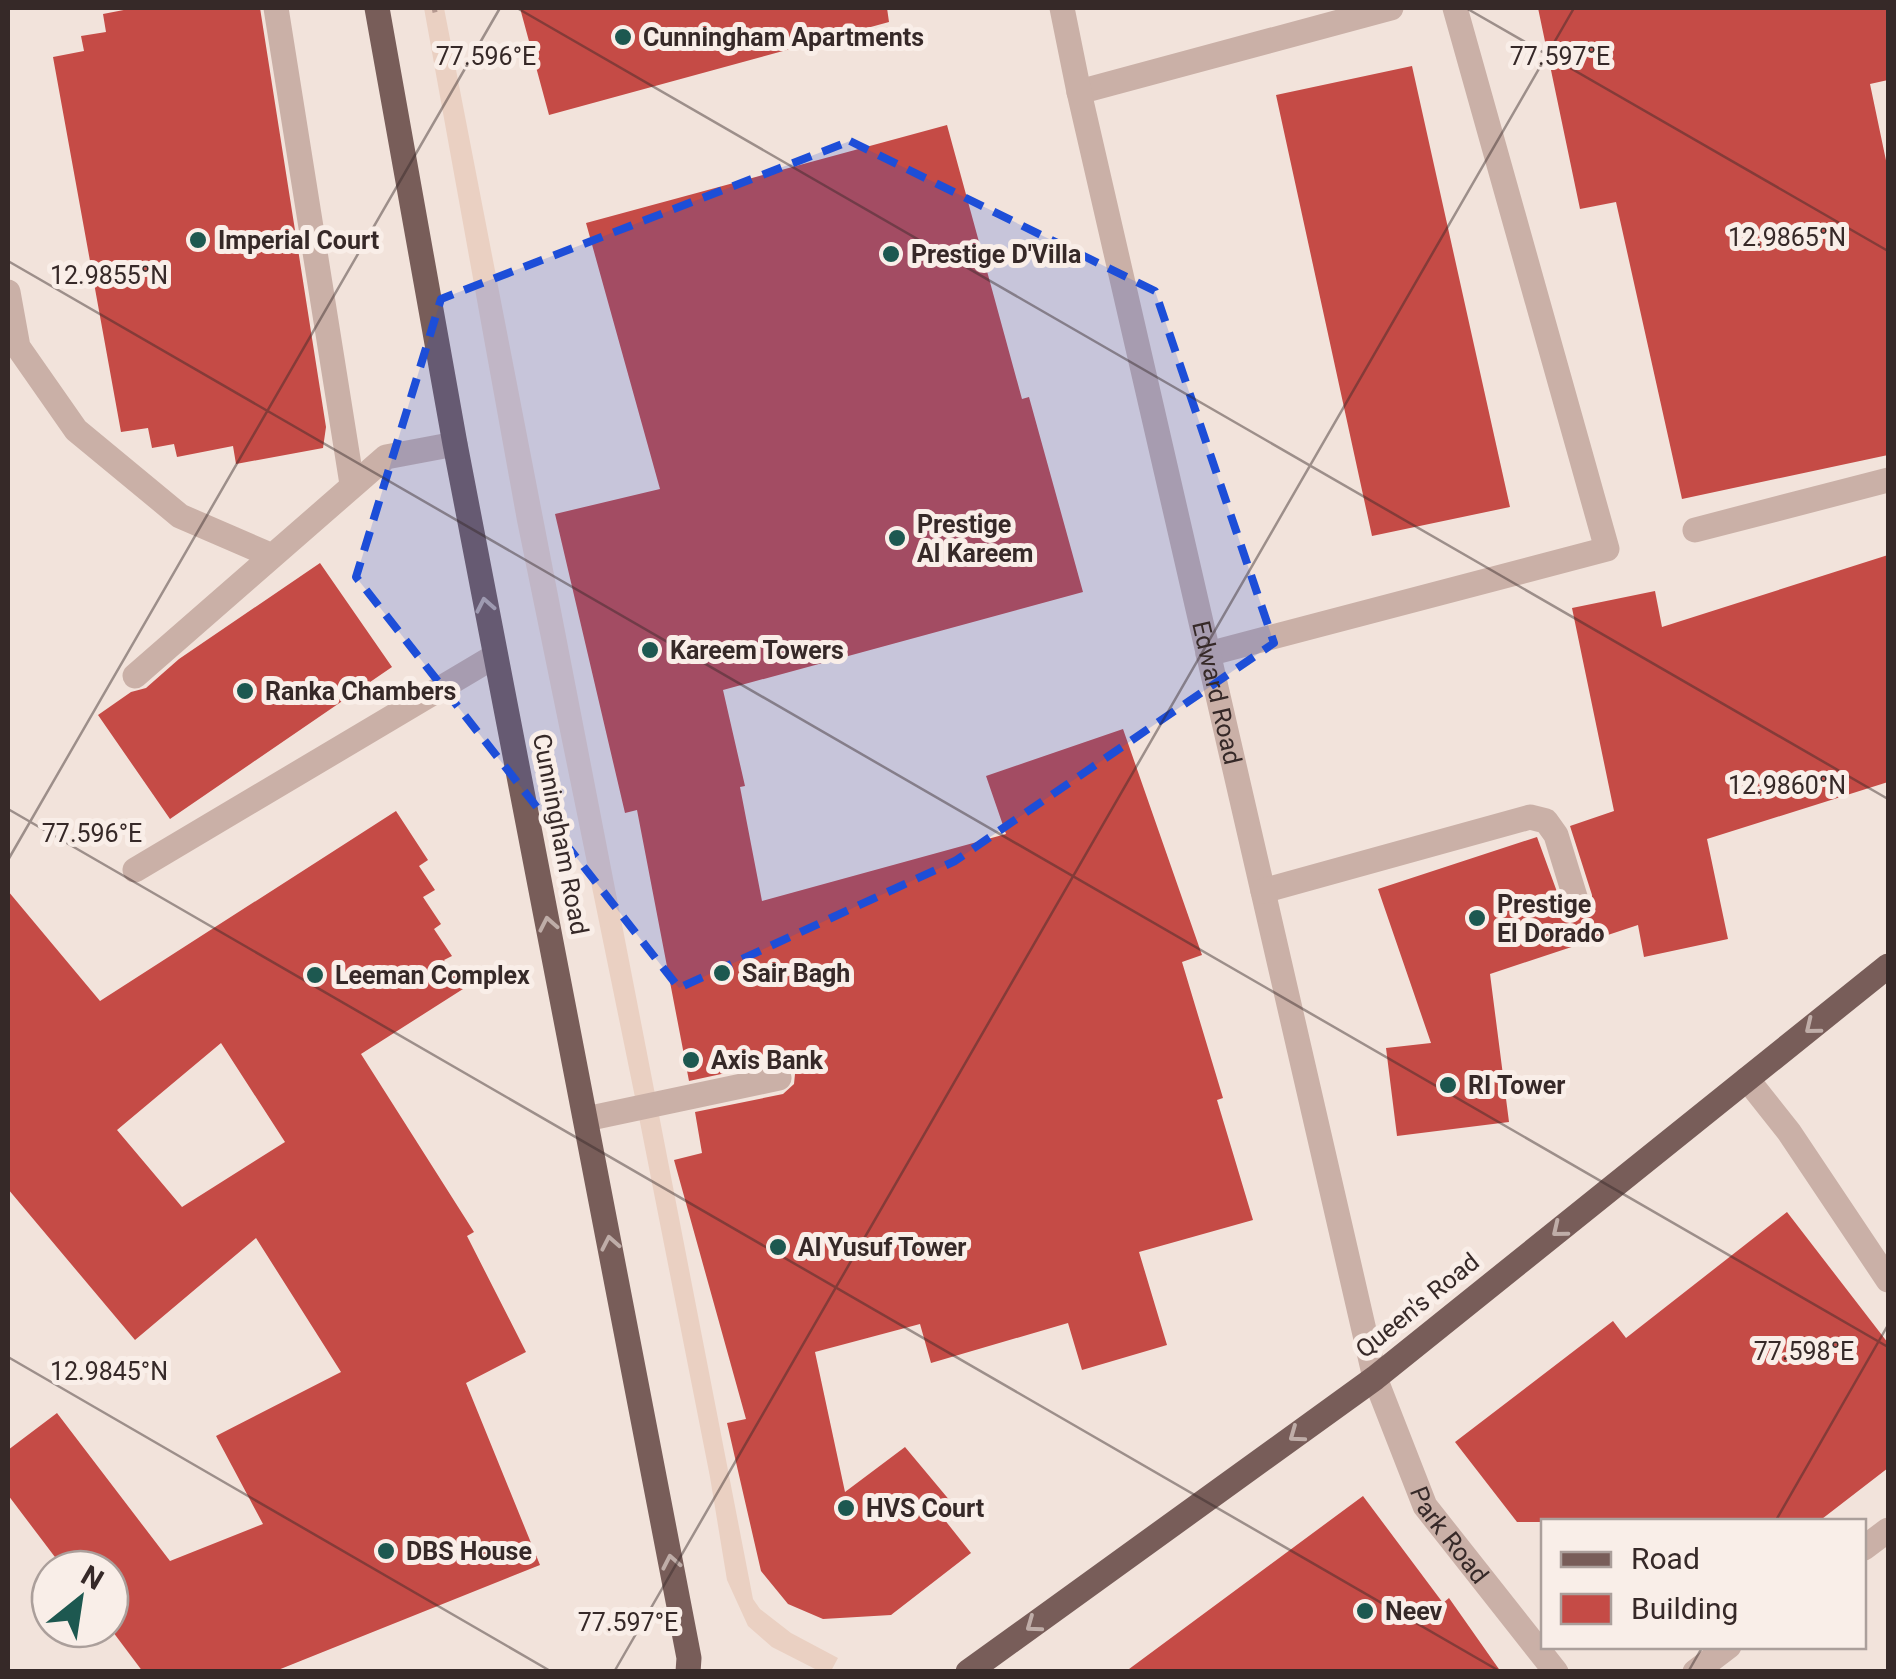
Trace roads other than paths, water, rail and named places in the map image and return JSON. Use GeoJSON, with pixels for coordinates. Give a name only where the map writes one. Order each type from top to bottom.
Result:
{"type":"FeatureCollection","features":[{"type":"Feature","properties":{"kind":"main road","name":"Cunningham Road"},"geometry":{"type":"LineString","coordinates":[[378,8],[455,444],[687,1668]]}},
{"type":"Feature","properties":{"kind":"main road","name":"Queen's Road"},"geometry":{"type":"LineString","coordinates":[[968,1672],[1376,1378],[1888,966]]}},
{"type":"Feature","properties":{"kind":"street"},"geometry":{"type":"LineString","coordinates":[[276,8],[352,484]]}},
{"type":"Feature","properties":{"kind":"street","name":"Edward Road"},"geometry":{"type":"LineString","coordinates":[[1062,8],[1078,92],[1376,1378]]}},
{"type":"Feature","properties":{"kind":"street"},"geometry":{"type":"LineString","coordinates":[[1078,92],[1391,8]]}},
{"type":"Feature","properties":{"kind":"street"},"geometry":{"type":"LineString","coordinates":[[1208,654],[1607,549],[1455,8]]}},
{"type":"Feature","properties":{"kind":"street"},"geometry":{"type":"LineString","coordinates":[[8,292],[18,347],[76,430],[180,516],[270,556]]}},
{"type":"Feature","properties":{"kind":"street"},"geometry":{"type":"LineString","coordinates":[[135,676],[386,457],[455,444]]}},
{"type":"Feature","properties":{"kind":"street"},"geometry":{"type":"LineString","coordinates":[[1695,530],[1888,480]]}},
{"type":"Feature","properties":{"kind":"street"},"geometry":{"type":"LineString","coordinates":[[135,870],[495,656]]}},
{"type":"Feature","properties":{"kind":"street"},"geometry":{"type":"LineString","coordinates":[[1263,891],[1530,817],[1546,820],[1556,835],[1576,900]]}},
{"type":"Feature","properties":{"kind":"street"},"geometry":{"type":"LineString","coordinates":[[586,1120],[779,1078]]}},
{"type":"Feature","properties":{"kind":"street"},"geometry":{"type":"LineString","coordinates":[[1747,1079],[1789,1132],[1888,1280]]}},
{"type":"Feature","properties":{"kind":"street","name":"Park Road"},"geometry":{"type":"LineString","coordinates":[[1376,1378],[1425,1506],[1556,1672]]}},
{"type":"Feature","properties":{"kind":"street"},"geometry":{"type":"LineString","coordinates":[[1866,1546],[1888,1530]]}},
{"type":"Feature","properties":{"kind":"street"},"geometry":{"type":"LineString","coordinates":[[1695,1672],[1725,1649]]}},
{"type":"Feature","properties":{"kind":"place","name":"Cunningham Apartments"},"geometry":{"type":"Point","coordinates":[623,37]}},
{"type":"Feature","properties":{"kind":"place","name":"Imperial Court"},"geometry":{"type":"Point","coordinates":[198,240]}},
{"type":"Feature","properties":{"kind":"place","name":"Prestige D'Villa"},"geometry":{"type":"Point","coordinates":[891,254]}},
{"type":"Feature","properties":{"kind":"place","name":"Prestige Al Kareem"},"geometry":{"type":"Point","coordinates":[897,538]}},
{"type":"Feature","properties":{"kind":"place","name":"Kareem Towers"},"geometry":{"type":"Point","coordinates":[650,650]}},
{"type":"Feature","properties":{"kind":"place","name":"Ranka Chambers"},"geometry":{"type":"Point","coordinates":[245,691]}},
{"type":"Feature","properties":{"kind":"place","name":"Prestige El Dorado"},"geometry":{"type":"Point","coordinates":[1477,918]}},
{"type":"Feature","properties":{"kind":"place","name":"Sair Bagh"},"geometry":{"type":"Point","coordinates":[722,973]}},
{"type":"Feature","properties":{"kind":"place","name":"Leeman Complex"},"geometry":{"type":"Point","coordinates":[315,975]}},
{"type":"Feature","properties":{"kind":"place","name":"Axis Bank"},"geometry":{"type":"Point","coordinates":[691,1060]}},
{"type":"Feature","properties":{"kind":"place","name":"RI Tower"},"geometry":{"type":"Point","coordinates":[1448,1085]}},
{"type":"Feature","properties":{"kind":"place","name":"Al Yusuf Tower"},"geometry":{"type":"Point","coordinates":[778,1247]}},
{"type":"Feature","properties":{"kind":"place","name":"HVS Court"},"geometry":{"type":"Point","coordinates":[846,1508]}},
{"type":"Feature","properties":{"kind":"place","name":"DBS House"},"geometry":{"type":"Point","coordinates":[386,1551]}},
{"type":"Feature","properties":{"kind":"place","name":"Neev"},"geometry":{"type":"Point","coordinates":[1365,1611]}}]}
